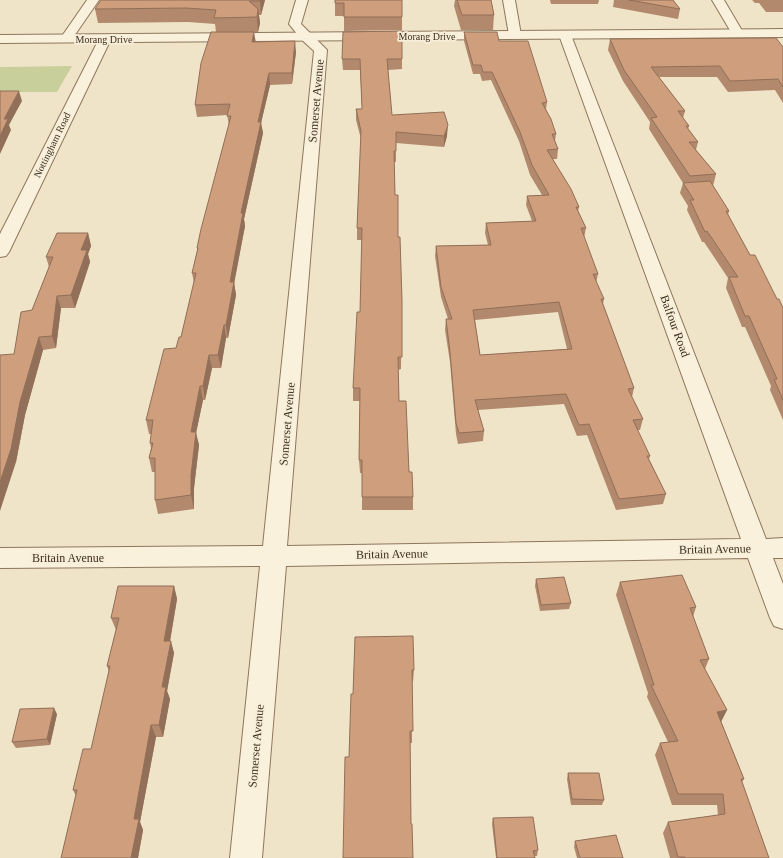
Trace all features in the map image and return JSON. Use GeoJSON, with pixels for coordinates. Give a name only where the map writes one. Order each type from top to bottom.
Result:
{"type":"FeatureCollection","features":[{"type":"Feature","properties":{"kind":"street"},"geometry":{"type":"LineString","coordinates":[[66,39],[93,0]]}},
{"type":"Feature","properties":{"kind":"street","name":"Somerset Avenue"},"geometry":{"type":"LineString","coordinates":[[246,858],[320,50],[295,24],[302,0]]}},
{"type":"Feature","properties":{"kind":"street"},"geometry":{"type":"LineString","coordinates":[[509,0],[515,35]]}},
{"type":"Feature","properties":{"kind":"street"},"geometry":{"type":"LineString","coordinates":[[718,0],[738,34]]}},
{"type":"Feature","properties":{"kind":"street","name":"Morang Drive"},"geometry":{"type":"LineString","coordinates":[[0,39],[783,33]]}},
{"type":"Feature","properties":{"kind":"street","name":"Balfour Road"},"geometry":{"type":"LineString","coordinates":[[566,35],[783,618]]}},
{"type":"Feature","properties":{"kind":"street","name":"Nottingham Road"},"geometry":{"type":"LineString","coordinates":[[0,252],[105,39]]}},
{"type":"Feature","properties":{"kind":"street","name":"Britain Avenue"},"geometry":{"type":"LineString","coordinates":[[0,558],[274,556],[783,548]]}},
{"type":"Feature","properties":{"kind":"green space"},"geometry":{"type":"Polygon","coordinates":[[[72,66],[57,92],[0,92],[0,67],[72,66]]]}},
{"type":"Feature","properties":{"kind":"building"},"geometry":{"type":"Polygon","coordinates":[[[101,0],[260,1],[249,1],[258,9],[257,17],[214,18],[216,10],[186,8],[95,9],[101,0]]]}},
{"type":"Feature","properties":{"kind":"building"},"geometry":{"type":"Polygon","coordinates":[[[335,0],[402,0],[402,17],[344,17],[344,3],[335,3],[335,0]]]}},
{"type":"Feature","properties":{"kind":"building"},"geometry":{"type":"Polygon","coordinates":[[[457,0],[491,0],[494,15],[462,15],[457,0]]]}},
{"type":"Feature","properties":{"kind":"building"},"geometry":{"type":"Polygon","coordinates":[[[629,0],[673,0],[680,9],[629,0]]]}},
{"type":"Feature","properties":{"kind":"building"},"geometry":{"type":"Polygon","coordinates":[[[402,31],[402,59],[387,59],[392,115],[444,112],[448,125],[444,136],[396,132],[396,151],[394,151],[395,195],[398,195],[398,237],[400,237],[402,301],[402,357],[398,357],[399,401],[406,401],[409,472],[412,472],[413,497],[362,497],[362,460],[359,460],[360,388],[353,388],[357,312],[360,312],[362,228],[357,228],[361,131],[356,109],[362,109],[360,59],[342,59],[343,32],[402,31]]]}},
{"type":"Feature","properties":{"kind":"building"},"geometry":{"type":"Polygon","coordinates":[[[211,32],[254,32],[252,42],[295,41],[292,73],[269,73],[258,122],[261,122],[241,213],[243,213],[230,282],[234,282],[226,325],[224,325],[218,355],[209,355],[203,386],[200,386],[191,432],[196,432],[191,475],[191,495],[155,500],[155,458],[149,458],[153,443],[150,443],[153,420],[146,420],[164,349],[176,348],[179,337],[181,337],[196,273],[192,273],[201,229],[231,116],[227,116],[230,104],[195,105],[201,63],[211,32]]]}},
{"type":"Feature","properties":{"kind":"building"},"geometry":{"type":"Polygon","coordinates":[[[464,32],[497,32],[499,41],[528,41],[547,102],[542,103],[551,119],[556,134],[552,134],[558,149],[547,150],[571,189],[579,207],[576,207],[586,228],[581,228],[598,274],[593,274],[604,299],[601,299],[634,388],[628,389],[643,419],[633,420],[650,456],[647,456],[666,494],[619,499],[589,424],[579,425],[566,394],[475,400],[484,431],[459,433],[456,423],[446,319],[452,319],[441,287],[436,246],[491,245],[486,223],[536,221],[527,196],[549,195],[532,165],[520,132],[492,72],[483,72],[481,65],[473,65],[464,32]],[[559,302],[473,310],[480,355],[572,349],[559,302]]]}},
{"type":"Feature","properties":{"kind":"building"},"geometry":{"type":"Polygon","coordinates":[[[776,38],[783,47],[783,87],[778,79],[730,81],[720,66],[651,67],[685,111],[678,111],[689,126],[686,126],[698,142],[689,142],[716,174],[690,176],[651,118],[657,117],[624,70],[610,39],[776,38]]]}},
{"type":"Feature","properties":{"kind":"building"},"geometry":{"type":"Polygon","coordinates":[[[0,91],[19,91],[4,119],[8,119],[0,136],[0,91]]]}},
{"type":"Feature","properties":{"kind":"building"},"geometry":{"type":"Polygon","coordinates":[[[710,181],[729,211],[726,211],[750,255],[755,255],[783,308],[783,400],[774,379],[777,379],[749,316],[745,316],[729,277],[738,277],[707,231],[705,232],[690,200],[694,200],[683,183],[710,181]]]}},
{"type":"Feature","properties":{"kind":"building"},"geometry":{"type":"Polygon","coordinates":[[[57,233],[88,233],[81,250],[87,250],[71,295],[57,296],[52,336],[39,337],[20,402],[11,449],[0,482],[0,355],[14,354],[21,312],[32,310],[53,257],[46,257],[57,233]]]}},
{"type":"Feature","properties":{"kind":"building"},"geometry":{"type":"Polygon","coordinates":[[[682,575],[696,607],[690,608],[709,659],[700,660],[727,710],[717,712],[744,779],[741,779],[769,858],[678,857],[668,822],[725,814],[723,794],[678,794],[660,743],[678,741],[651,685],[654,685],[620,582],[682,575]]]}},
{"type":"Feature","properties":{"kind":"building"},"geometry":{"type":"Polygon","coordinates":[[[564,577],[571,603],[541,605],[536,579],[564,577]]]}},
{"type":"Feature","properties":{"kind":"building"},"geometry":{"type":"Polygon","coordinates":[[[118,586],[174,586],[164,641],[171,641],[162,687],[166,687],[159,725],[151,725],[134,819],[139,819],[131,858],[61,858],[77,790],[73,790],[83,749],[91,749],[110,666],[107,666],[119,618],[111,618],[118,586]]]}},
{"type":"Feature","properties":{"kind":"building"},"geometry":{"type":"Polygon","coordinates":[[[413,636],[413,731],[410,731],[413,858],[343,858],[345,757],[349,757],[355,637],[413,636]]]}},
{"type":"Feature","properties":{"kind":"building"},"geometry":{"type":"Polygon","coordinates":[[[54,708],[47,739],[12,742],[20,709],[54,708]]]}},
{"type":"Feature","properties":{"kind":"building"},"geometry":{"type":"Polygon","coordinates":[[[568,773],[599,773],[604,800],[572,799],[568,773]]]}},
{"type":"Feature","properties":{"kind":"building"},"geometry":{"type":"Polygon","coordinates":[[[533,817],[538,850],[533,851],[535,858],[497,858],[493,818],[533,817]]]}},
{"type":"Feature","properties":{"kind":"building"},"geometry":{"type":"Polygon","coordinates":[[[616,835],[623,858],[580,858],[575,841],[616,835]]]}}]}
